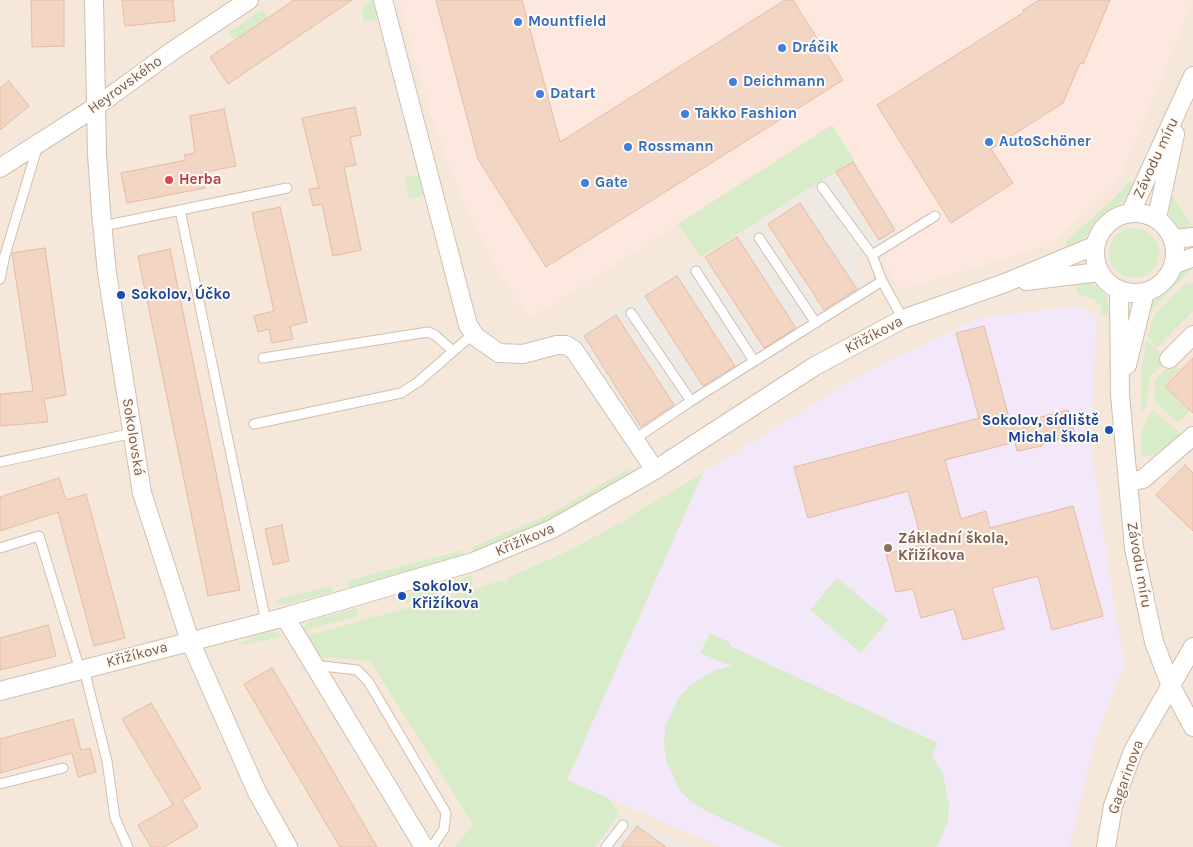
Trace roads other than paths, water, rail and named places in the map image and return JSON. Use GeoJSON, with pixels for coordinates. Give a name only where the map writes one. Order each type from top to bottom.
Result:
{"type":"FeatureCollection","features":[{"type":"Feature","properties":{"kind":"street","name":"Sokolovská"},"geometry":{"type":"LineString","coordinates":[[94,0],[97,154],[107,273],[142,493],[190,641],[257,792],[288,847]]}},
{"type":"Feature","properties":{"kind":"street","name":"Heyrovského"},"geometry":{"type":"LineString","coordinates":[[0,168],[97,106],[171,52],[249,0]]}},
{"type":"Feature","properties":{"kind":"street"},"geometry":{"type":"LineString","coordinates":[[383,0],[468,324],[486,346],[499,352],[523,354],[557,345],[566,345],[574,350],[655,470]]}},
{"type":"Feature","properties":{"kind":"street","name":"Závodu míru"},"geometry":{"type":"LineString","coordinates":[[1131,212],[1193,76]]}},
{"type":"Feature","properties":{"kind":"street","name":"Závodu míru"},"geometry":{"type":"LineString","coordinates":[[1156,218],[1181,104]]}},
{"type":"Feature","properties":{"kind":"street"},"geometry":{"type":"LineString","coordinates":[[1131,212],[1144,213],[1156,218],[1167,227],[1173,239],[1175,252],[1173,265],[1167,277],[1157,286],[1145,292],[1132,293],[1119,290],[1107,283],[1099,272],[1094,260],[1094,246],[1099,234],[1107,223],[1118,215],[1131,212]]}},
{"type":"Feature","properties":{"kind":"street"},"geometry":{"type":"LineString","coordinates":[[1173,239],[1193,237]]}},
{"type":"Feature","properties":{"kind":"street","name":"Křižíkova"},"geometry":{"type":"LineString","coordinates":[[0,692],[285,617],[432,576],[472,562],[552,529],[655,470],[815,366],[903,319],[1005,283],[1094,246]]}},
{"type":"Feature","properties":{"kind":"street"},"geometry":{"type":"LineString","coordinates":[[1173,265],[1193,258]]}},
{"type":"Feature","properties":{"kind":"street","name":"Křižíkova"},"geometry":{"type":"LineString","coordinates":[[1005,283],[1099,272]]}},
{"type":"Feature","properties":{"kind":"street","name":"Závodu míru"},"geometry":{"type":"LineString","coordinates":[[1119,290],[1120,395],[1134,548],[1154,642],[1170,684],[1193,727]]}},
{"type":"Feature","properties":{"kind":"street","name":"Závodu míru"},"geometry":{"type":"LineString","coordinates":[[1120,395],[1145,292]]}},
{"type":"Feature","properties":{"kind":"street"},"geometry":{"type":"LineString","coordinates":[[1169,359],[1193,335]]}},
{"type":"Feature","properties":{"kind":"street"},"geometry":{"type":"LineString","coordinates":[[1128,482],[1143,479],[1193,436]]}},
{"type":"Feature","properties":{"kind":"street"},"geometry":{"type":"LineString","coordinates":[[285,617],[424,847]]}},
{"type":"Feature","properties":{"kind":"street","name":"Gagarinova"},"geometry":{"type":"LineString","coordinates":[[1106,847],[1113,806],[1133,751],[1193,647]]}},
{"type":"Feature","properties":{"kind":"lane"},"geometry":{"type":"LineString","coordinates":[[0,279],[5,255],[39,142]]}},
{"type":"Feature","properties":{"kind":"lane"},"geometry":{"type":"LineString","coordinates":[[103,226],[287,188]]}},
{"type":"Feature","properties":{"kind":"lane"},"geometry":{"type":"LineString","coordinates":[[822,188],[872,255],[882,281],[903,319]]}},
{"type":"Feature","properties":{"kind":"lane"},"geometry":{"type":"LineString","coordinates":[[180,210],[266,622]]}},
{"type":"Feature","properties":{"kind":"lane"},"geometry":{"type":"LineString","coordinates":[[872,255],[935,216]]}},
{"type":"Feature","properties":{"kind":"lane"},"geometry":{"type":"LineString","coordinates":[[759,238],[816,323]]}},
{"type":"Feature","properties":{"kind":"lane"},"geometry":{"type":"LineString","coordinates":[[696,271],[754,361]]}},
{"type":"Feature","properties":{"kind":"lane"},"geometry":{"type":"LineString","coordinates":[[635,439],[691,401],[882,281]]}},
{"type":"Feature","properties":{"kind":"lane"},"geometry":{"type":"LineString","coordinates":[[631,313],[691,401]]}},
{"type":"Feature","properties":{"kind":"lane"},"geometry":{"type":"LineString","coordinates":[[264,358],[428,332],[436,334],[454,351]]}},
{"type":"Feature","properties":{"kind":"lane"},"geometry":{"type":"LineString","coordinates":[[254,424],[401,393],[418,382],[474,333]]}},
{"type":"Feature","properties":{"kind":"lane"},"geometry":{"type":"LineString","coordinates":[[0,462],[132,433]]}},
{"type":"Feature","properties":{"kind":"lane"},"geometry":{"type":"LineString","coordinates":[[0,548],[39,536],[82,670],[107,762],[115,818],[128,847]]}},
{"type":"Feature","properties":{"kind":"lane"},"geometry":{"type":"LineString","coordinates":[[313,665],[357,670],[368,681],[446,813],[444,830],[432,847]]}},
{"type":"Feature","properties":{"kind":"lane"},"geometry":{"type":"LineString","coordinates":[[0,784],[63,768]]}},
{"type":"Feature","properties":{"kind":"lane"},"geometry":{"type":"LineString","coordinates":[[606,847],[623,825]]}},
{"type":"Feature","properties":{"kind":"place","name":"Mountfield"},"geometry":{"type":"Point","coordinates":[518,22]}},
{"type":"Feature","properties":{"kind":"place","name":"Dráčik"},"geometry":{"type":"Point","coordinates":[782,48]}},
{"type":"Feature","properties":{"kind":"place","name":"Deichmann"},"geometry":{"type":"Point","coordinates":[733,82]}},
{"type":"Feature","properties":{"kind":"place","name":"Datart"},"geometry":{"type":"Point","coordinates":[540,94]}},
{"type":"Feature","properties":{"kind":"place","name":"Takko Fashion"},"geometry":{"type":"Point","coordinates":[685,114]}},
{"type":"Feature","properties":{"kind":"place","name":"AutoSchöner"},"geometry":{"type":"Point","coordinates":[989,142]}},
{"type":"Feature","properties":{"kind":"place","name":"Rossmann"},"geometry":{"type":"Point","coordinates":[628,147]}},
{"type":"Feature","properties":{"kind":"place","name":"Herba"},"geometry":{"type":"Point","coordinates":[169,180]}},
{"type":"Feature","properties":{"kind":"place","name":"Gate"},"geometry":{"type":"Point","coordinates":[585,183]}},
{"type":"Feature","properties":{"kind":"place","name":"Sokolov, Účko"},"geometry":{"type":"Point","coordinates":[121,295]}},
{"type":"Feature","properties":{"kind":"place","name":"Sokolov, sídliště Michal škola"},"geometry":{"type":"Point","coordinates":[1109,430]}},
{"type":"Feature","properties":{"kind":"place","name":"Základní škola, Křižíkova"},"geometry":{"type":"Point","coordinates":[888,548]}},
{"type":"Feature","properties":{"kind":"place","name":"Sokolov, Křižíkova"},"geometry":{"type":"Point","coordinates":[402,596]}}]}
